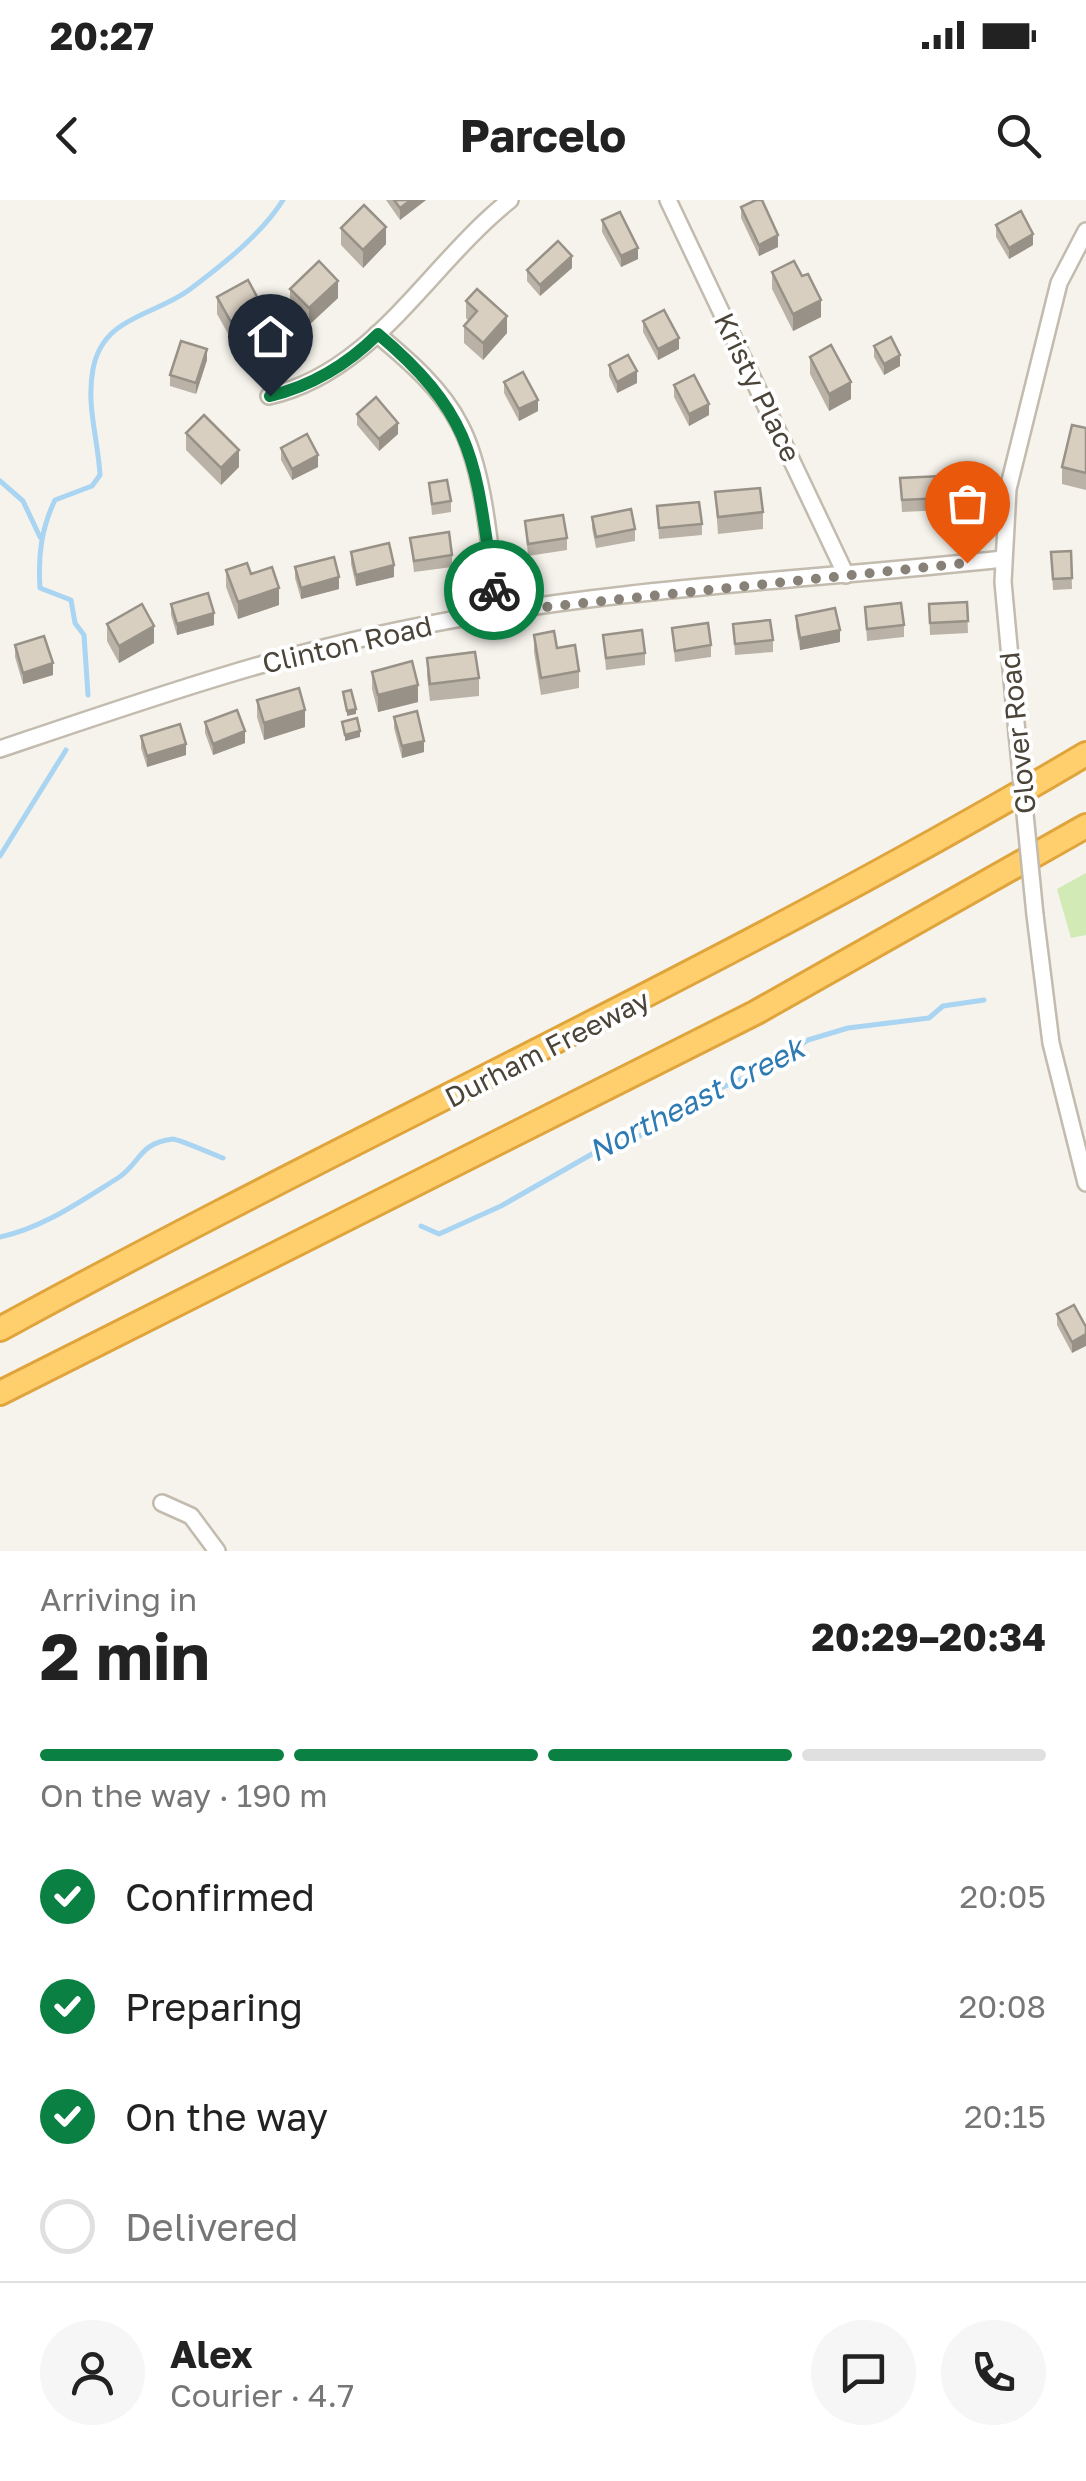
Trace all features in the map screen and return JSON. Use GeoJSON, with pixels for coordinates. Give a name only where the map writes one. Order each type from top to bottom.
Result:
{"type":"FeatureCollection","features":[{"type":"Feature","properties":{"kind":"highway","name":"Durham Freeway"},"geometry":{"type":"LineString","coordinates":[[0,1329],[700,970],[1086,754]]}},
{"type":"Feature","properties":{"kind":"highway"},"geometry":{"type":"LineString","coordinates":[[0,1393],[725,1029],[1086,826]]}},
{"type":"Feature","properties":{"kind":"street"},"geometry":{"type":"LineString","coordinates":[[270,396],[295,390],[339,366],[378,334],[453,250],[510,200]]}},
{"type":"Feature","properties":{"kind":"street","name":"Kristy Place"},"geometry":{"type":"LineString","coordinates":[[668,200],[846,574]]}},
{"type":"Feature","properties":{"kind":"street","name":"Glover Road"},"geometry":{"type":"LineString","coordinates":[[1086,231],[1060,284],[1032,381],[1008,489],[1002,559],[1035,915],[1054,1057],[1086,1183]]}},
{"type":"Feature","properties":{"kind":"street"},"geometry":{"type":"LineString","coordinates":[[378,334],[427,380],[460,425],[478,490],[498,612]]}},
{"type":"Feature","properties":{"kind":"street","name":"Clinton Road"},"geometry":{"type":"LineString","coordinates":[[0,748],[288,656],[498,612],[1002,559]]}},
{"type":"Feature","properties":{"kind":"street"},"geometry":{"type":"LineString","coordinates":[[162,1503],[191,1516],[217,1551]]}},
{"type":"Feature","properties":{"kind":"green space"},"geometry":{"type":"Polygon","coordinates":[[[1086,873],[1086,935],[1071,938],[1057,889],[1086,873]]]}},
{"type":"Feature","properties":{"kind":"building"},"geometry":{"type":"Polygon","coordinates":[[[394,200],[411,200],[400,208],[394,200]]]}},
{"type":"Feature","properties":{"kind":"building"},"geometry":{"type":"Polygon","coordinates":[[[762,200],[778,235],[759,245],[741,207],[762,200]]]}},
{"type":"Feature","properties":{"kind":"building"},"geometry":{"type":"Polygon","coordinates":[[[364,205],[386,227],[363,250],[341,228],[364,205]]]}},
{"type":"Feature","properties":{"kind":"building"},"geometry":{"type":"Polygon","coordinates":[[[1021,211],[1033,234],[1009,248],[996,225],[1021,211]]]}},
{"type":"Feature","properties":{"kind":"building"},"geometry":{"type":"Polygon","coordinates":[[[620,212],[638,248],[621,256],[602,220],[620,212]]]}},
{"type":"Feature","properties":{"kind":"building"},"geometry":{"type":"Polygon","coordinates":[[[558,241],[572,256],[540,285],[527,270],[558,241]]]}},
{"type":"Feature","properties":{"kind":"building"},"geometry":{"type":"Polygon","coordinates":[[[319,261],[338,281],[309,308],[290,289],[319,261]]]}},
{"type":"Feature","properties":{"kind":"building"},"geometry":{"type":"Polygon","coordinates":[[[794,261],[802,276],[808,274],[821,300],[793,314],[772,272],[794,261]]]}},
{"type":"Feature","properties":{"kind":"building"},"geometry":{"type":"Polygon","coordinates":[[[248,280],[262,306],[231,322],[217,297],[248,280]]]}},
{"type":"Feature","properties":{"kind":"building"},"geometry":{"type":"Polygon","coordinates":[[[477,289],[507,316],[483,343],[464,326],[477,311],[466,301],[477,289]]]}},
{"type":"Feature","properties":{"kind":"building"},"geometry":{"type":"Polygon","coordinates":[[[664,310],[679,338],[658,349],[643,321],[664,310]]]}},
{"type":"Feature","properties":{"kind":"building"},"geometry":{"type":"Polygon","coordinates":[[[891,337],[900,355],[884,364],[874,346],[891,337]]]}},
{"type":"Feature","properties":{"kind":"building"},"geometry":{"type":"Polygon","coordinates":[[[181,341],[207,349],[196,383],[170,375],[181,341]]]}},
{"type":"Feature","properties":{"kind":"building"},"geometry":{"type":"Polygon","coordinates":[[[831,345],[851,382],[829,394],[810,357],[831,345]]]}},
{"type":"Feature","properties":{"kind":"building"},"geometry":{"type":"Polygon","coordinates":[[[628,355],[637,371],[617,382],[609,365],[628,355]]]}},
{"type":"Feature","properties":{"kind":"building"},"geometry":{"type":"Polygon","coordinates":[[[523,372],[538,400],[519,409],[504,382],[523,372]]]}},
{"type":"Feature","properties":{"kind":"building"},"geometry":{"type":"Polygon","coordinates":[[[694,375],[709,404],[689,414],[674,385],[694,375]]]}},
{"type":"Feature","properties":{"kind":"building"},"geometry":{"type":"Polygon","coordinates":[[[376,397],[398,423],[379,439],[357,414],[376,397]]]}},
{"type":"Feature","properties":{"kind":"building"},"geometry":{"type":"Polygon","coordinates":[[[204,415],[239,450],[221,468],[186,433],[204,415]]]}},
{"type":"Feature","properties":{"kind":"building"},"geometry":{"type":"Polygon","coordinates":[[[1072,425],[1086,428],[1086,473],[1062,467],[1072,425]]]}},
{"type":"Feature","properties":{"kind":"building"},"geometry":{"type":"Polygon","coordinates":[[[307,434],[318,455],[292,469],[281,448],[307,434]]]}},
{"type":"Feature","properties":{"kind":"building"},"geometry":{"type":"Polygon","coordinates":[[[942,476],[943,498],[902,500],[900,478],[942,476]]]}},
{"type":"Feature","properties":{"kind":"building"},"geometry":{"type":"Polygon","coordinates":[[[447,480],[451,501],[432,504],[429,483],[447,480]]]}},
{"type":"Feature","properties":{"kind":"building"},"geometry":{"type":"Polygon","coordinates":[[[760,488],[763,512],[718,517],[715,492],[760,488]]]}},
{"type":"Feature","properties":{"kind":"building"},"geometry":{"type":"Polygon","coordinates":[[[699,502],[702,524],[659,528],[657,506],[699,502]]]}},
{"type":"Feature","properties":{"kind":"building"},"geometry":{"type":"Polygon","coordinates":[[[631,509],[635,529],[596,537],[592,517],[631,509]]]}},
{"type":"Feature","properties":{"kind":"building"},"geometry":{"type":"Polygon","coordinates":[[[563,515],[567,538],[528,544],[525,521],[563,515]]]}},
{"type":"Feature","properties":{"kind":"building"},"geometry":{"type":"Polygon","coordinates":[[[449,532],[452,555],[414,561],[410,538],[449,532]]]}},
{"type":"Feature","properties":{"kind":"building"},"geometry":{"type":"Polygon","coordinates":[[[389,543],[394,565],[356,575],[351,552],[389,543]]]}},
{"type":"Feature","properties":{"kind":"building"},"geometry":{"type":"Polygon","coordinates":[[[1071,551],[1072,578],[1053,579],[1051,552],[1071,551]]]}},
{"type":"Feature","properties":{"kind":"building"},"geometry":{"type":"Polygon","coordinates":[[[334,557],[339,577],[301,588],[295,567],[334,557]]]}},
{"type":"Feature","properties":{"kind":"building"},"geometry":{"type":"Polygon","coordinates":[[[247,563],[251,574],[272,567],[279,588],[238,602],[226,570],[247,563]]]}},
{"type":"Feature","properties":{"kind":"building"},"geometry":{"type":"Polygon","coordinates":[[[208,593],[214,613],[177,624],[171,604],[208,593]]]}},
{"type":"Feature","properties":{"kind":"building"},"geometry":{"type":"Polygon","coordinates":[[[967,602],[968,621],[930,623],[929,604],[967,602]]]}},
{"type":"Feature","properties":{"kind":"building"},"geometry":{"type":"Polygon","coordinates":[[[901,603],[904,625],[867,629],[865,607],[901,603]]]}},
{"type":"Feature","properties":{"kind":"building"},"geometry":{"type":"Polygon","coordinates":[[[142,604],[154,626],[119,646],[107,624],[142,604]]]}},
{"type":"Feature","properties":{"kind":"building"},"geometry":{"type":"Polygon","coordinates":[[[835,608],[840,630],[800,638],[796,616],[835,608]]]}},
{"type":"Feature","properties":{"kind":"building"},"geometry":{"type":"Polygon","coordinates":[[[770,620],[773,640],[735,644],[733,624],[770,620]]]}},
{"type":"Feature","properties":{"kind":"building"},"geometry":{"type":"Polygon","coordinates":[[[708,623],[711,645],[675,651],[672,628],[708,623]]]}},
{"type":"Feature","properties":{"kind":"building"},"geometry":{"type":"Polygon","coordinates":[[[642,630],[645,653],[606,658],[603,635],[642,630]]]}},
{"type":"Feature","properties":{"kind":"building"},"geometry":{"type":"Polygon","coordinates":[[[554,631],[557,648],[575,645],[579,671],[541,678],[534,635],[554,631]]]}},
{"type":"Feature","properties":{"kind":"building"},"geometry":{"type":"Polygon","coordinates":[[[44,636],[53,663],[23,673],[15,645],[44,636]]]}},
{"type":"Feature","properties":{"kind":"building"},"geometry":{"type":"Polygon","coordinates":[[[475,652],[479,678],[430,684],[427,658],[475,652]]]}},
{"type":"Feature","properties":{"kind":"building"},"geometry":{"type":"Polygon","coordinates":[[[412,661],[418,685],[378,695],[372,672],[412,661]]]}},
{"type":"Feature","properties":{"kind":"building"},"geometry":{"type":"Polygon","coordinates":[[[299,688],[305,710],[264,723],[257,700],[299,688]]]}},
{"type":"Feature","properties":{"kind":"building"},"geometry":{"type":"Polygon","coordinates":[[[351,690],[356,709],[347,711],[343,692],[351,690]]]}},
{"type":"Feature","properties":{"kind":"building"},"geometry":{"type":"Polygon","coordinates":[[[237,710],[245,731],[213,744],[205,722],[237,710]]]}},
{"type":"Feature","properties":{"kind":"building"},"geometry":{"type":"Polygon","coordinates":[[[417,711],[424,741],[402,746],[394,717],[417,711]]]}},
{"type":"Feature","properties":{"kind":"building"},"geometry":{"type":"Polygon","coordinates":[[[357,718],[360,731],[345,735],[342,722],[357,718]]]}},
{"type":"Feature","properties":{"kind":"building"},"geometry":{"type":"Polygon","coordinates":[[[180,724],[186,744],[147,756],[141,736],[180,724]]]}},
{"type":"Feature","properties":{"kind":"building"},"geometry":{"type":"Polygon","coordinates":[[[1074,1305],[1086,1334],[1072,1342],[1057,1314],[1074,1305]]]}},
{"type":"Feature","properties":{"kind":"waterway"},"geometry":{"type":"LineString","coordinates":[[88,695],[84,635],[75,623],[71,600],[40,588],[40,565],[44,532],[55,500],[92,486],[100,475],[91,396],[99,351],[119,328],[175,299],[227,260],[264,225],[283,200]]}},
{"type":"Feature","properties":{"kind":"waterway"},"geometry":{"type":"LineString","coordinates":[[0,481],[23,501],[40,537]]}},
{"type":"Feature","properties":{"kind":"waterway"},"geometry":{"type":"LineString","coordinates":[[0,856],[66,750]]}},
{"type":"Feature","properties":{"kind":"waterway","name":"Northeast Creek"},"geometry":{"type":"LineString","coordinates":[[421,1226],[439,1234],[501,1206],[620,1138],[638,1137],[694,1100],[768,1067],[808,1040],[848,1028],[929,1018],[943,1006],[984,1000]]}},
{"type":"Feature","properties":{"kind":"waterway","name":"Northeast Creek"},"geometry":{"type":"LineString","coordinates":[[0,1237],[31,1227],[76,1204],[118,1178],[146,1149],[162,1141],[173,1139],[223,1158]]}},
{"type":"Feature","properties":{"kind":"way so far"},"geometry":{"type":"LineString","coordinates":[[494,590],[498,612],[967,563]]}},
{"type":"Feature","properties":{"kind":"route"},"geometry":{"type":"LineString","coordinates":[[270,396],[295,390],[339,366],[378,334],[441,396],[466,438],[494,590]]}}]}
